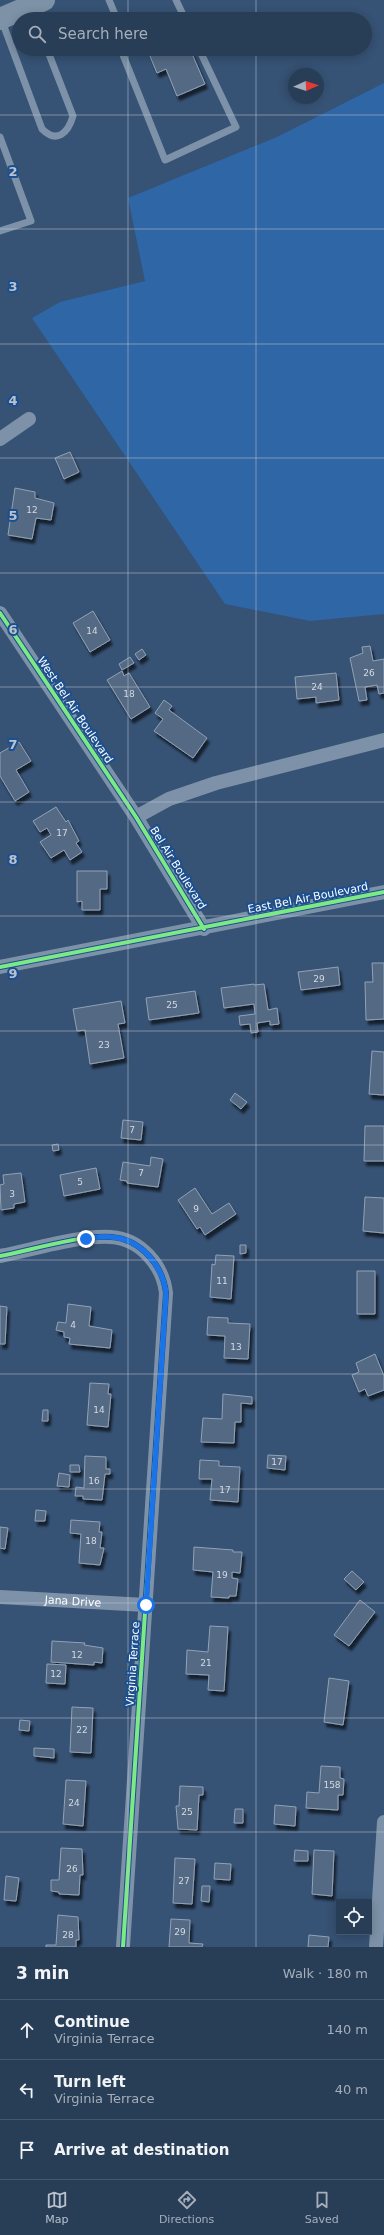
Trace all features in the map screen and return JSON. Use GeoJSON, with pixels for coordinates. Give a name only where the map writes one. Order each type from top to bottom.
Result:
{"type":"FeatureCollection","features":[{"type":"Feature","properties":{"kind":"highway"},"geometry":{"type":"LineString","coordinates":[[19,12],[35,6]]}},
{"type":"Feature","properties":{"kind":"highway"},"geometry":{"type":"LineString","coordinates":[[1,19],[12,15]]}},
{"type":"Feature","properties":{"kind":"street"},"geometry":{"type":"LineString","coordinates":[[0,439],[29,419]]}},
{"type":"Feature","properties":{"kind":"street","name":"West Bel Air Boulevard"},"geometry":{"type":"LineString","coordinates":[[0,613],[136,816]]}},
{"type":"Feature","properties":{"kind":"street"},"geometry":{"type":"LineString","coordinates":[[136,816],[169,799],[216,783],[384,740]]}},
{"type":"Feature","properties":{"kind":"street","name":"Bel Air Boulevard"},"geometry":{"type":"LineString","coordinates":[[136,816],[204,928]]}},
{"type":"Feature","properties":{"kind":"street","name":"East Bel Air Boulevard"},"geometry":{"type":"LineString","coordinates":[[0,967],[384,892]]}},
{"type":"Feature","properties":{"kind":"street","name":"Virginia Terrace"},"geometry":{"type":"LineString","coordinates":[[0,1256],[86,1239],[112,1237],[124,1239],[146,1254],[160,1269],[164,1279],[166,1294],[124,1947]]}},
{"type":"Feature","properties":{"kind":"street","name":"Jana Drive"},"geometry":{"type":"LineString","coordinates":[[0,1597],[146,1605]]}},
{"type":"Feature","properties":{"kind":"street"},"geometry":{"type":"LineString","coordinates":[[376,1947],[384,1822]]}},
{"type":"Feature","properties":{"kind":"lane"},"geometry":{"type":"LineString","coordinates":[[109,0],[114,12]]}},
{"type":"Feature","properties":{"kind":"lane"},"geometry":{"type":"LineString","coordinates":[[176,0],[182,12]]}},
{"type":"Feature","properties":{"kind":"lane"},"geometry":{"type":"LineString","coordinates":[[1,19],[12,49]]}},
{"type":"Feature","properties":{"kind":"lane"},"geometry":{"type":"LineString","coordinates":[[15,56],[42,130],[48,135],[55,137],[65,133],[70,127],[73,116],[50,56]]}},
{"type":"Feature","properties":{"kind":"lane"},"geometry":{"type":"LineString","coordinates":[[123,56],[164,160],[236,127],[202,56]]}},
{"type":"Feature","properties":{"kind":"lane"},"geometry":{"type":"LineString","coordinates":[[0,137],[31,221],[0,231]]}},
{"type":"Feature","properties":{"kind":"shaded area"},"geometry":{"type":"Polygon","coordinates":[[[384,83],[384,614],[310,621],[225,604],[32,318],[60,302],[145,281],[128,198],[277,137],[384,83]]]}},
{"type":"Feature","properties":{"kind":"building"},"geometry":{"type":"Polygon","coordinates":[[[150,56],[193,56],[205,84],[177,96],[166,69],[157,73],[150,56]]]}},
{"type":"Feature","properties":{"kind":"building"},"geometry":{"type":"Polygon","coordinates":[[[70,452],[79,472],[64,479],[55,458],[70,452]]]}},
{"type":"Feature","properties":{"kind":"building"},"geometry":{"type":"Polygon","coordinates":[[[15,488],[35,492],[35,498],[54,503],[51,520],[36,518],[32,539],[8,535],[15,488]]]}},
{"type":"Feature","properties":{"kind":"building"},"geometry":{"type":"Polygon","coordinates":[[[93,611],[110,640],[90,652],[73,623],[93,611]]]}},
{"type":"Feature","properties":{"kind":"building"},"geometry":{"type":"Polygon","coordinates":[[[370,646],[373,661],[384,659],[384,693],[379,694],[377,685],[365,687],[367,700],[359,701],[350,658],[363,653],[362,647],[370,646]]]}},
{"type":"Feature","properties":{"kind":"building"},"geometry":{"type":"Polygon","coordinates":[[[142,649],[146,655],[139,660],[135,654],[142,649]]]}},
{"type":"Feature","properties":{"kind":"building"},"geometry":{"type":"Polygon","coordinates":[[[130,657],[134,663],[122,670],[119,664],[130,657]]]}},
{"type":"Feature","properties":{"kind":"building"},"geometry":{"type":"Polygon","coordinates":[[[122,671],[124,676],[129,673],[150,707],[131,719],[107,680],[122,671]]]}},
{"type":"Feature","properties":{"kind":"building"},"geometry":{"type":"Polygon","coordinates":[[[336,673],[339,700],[316,703],[316,697],[297,699],[295,677],[336,673]]]}},
{"type":"Feature","properties":{"kind":"building"},"geometry":{"type":"Polygon","coordinates":[[[164,700],[172,706],[169,710],[207,738],[193,758],[154,731],[163,719],[155,713],[164,700]]]}},
{"type":"Feature","properties":{"kind":"building"},"geometry":{"type":"Polygon","coordinates":[[[19,742],[31,761],[16,770],[29,792],[15,801],[0,776],[0,753],[19,742]]]}},
{"type":"Feature","properties":{"kind":"building"},"geometry":{"type":"Polygon","coordinates":[[[56,807],[66,822],[68,820],[79,841],[76,843],[82,852],[70,860],[64,850],[51,858],[40,842],[51,835],[47,828],[40,832],[33,821],[56,807]]]}},
{"type":"Feature","properties":{"kind":"building"},"geometry":{"type":"Polygon","coordinates":[[[77,871],[107,871],[107,889],[100,889],[100,910],[82,910],[82,901],[77,902],[77,871]]]}},
{"type":"Feature","properties":{"kind":"building"},"geometry":{"type":"Polygon","coordinates":[[[372,963],[384,963],[384,1019],[366,1020],[365,982],[373,982],[372,963]]]}},
{"type":"Feature","properties":{"kind":"building"},"geometry":{"type":"Polygon","coordinates":[[[338,967],[340,985],[301,990],[298,972],[338,967]]]}},
{"type":"Feature","properties":{"kind":"building"},"geometry":{"type":"Polygon","coordinates":[[[264,984],[268,1010],[277,1008],[279,1024],[270,1025],[270,1021],[257,1023],[258,1032],[251,1033],[250,1024],[240,1025],[239,1016],[255,1014],[254,1004],[224,1008],[221,988],[264,984]]]}},
{"type":"Feature","properties":{"kind":"building"},"geometry":{"type":"Polygon","coordinates":[[[195,991],[199,1013],[149,1020],[146,998],[195,991]]]}},
{"type":"Feature","properties":{"kind":"building"},"geometry":{"type":"Polygon","coordinates":[[[121,1001],[125,1023],[118,1024],[124,1058],[90,1064],[85,1030],[77,1031],[73,1009],[121,1001]]]}},
{"type":"Feature","properties":{"kind":"building"},"geometry":{"type":"Polygon","coordinates":[[[372,1051],[384,1052],[384,1095],[369,1094],[372,1051]]]}},
{"type":"Feature","properties":{"kind":"building"},"geometry":{"type":"Polygon","coordinates":[[[235,1093],[247,1102],[241,1109],[230,1100],[235,1093]]]}},
{"type":"Feature","properties":{"kind":"building"},"geometry":{"type":"Polygon","coordinates":[[[123,1120],[143,1122],[141,1140],[121,1138],[123,1120]]]}},
{"type":"Feature","properties":{"kind":"building"},"geometry":{"type":"Polygon","coordinates":[[[365,1126],[384,1126],[384,1161],[364,1161],[365,1126]]]}},
{"type":"Feature","properties":{"kind":"building"},"geometry":{"type":"Polygon","coordinates":[[[58,1144],[59,1150],[53,1151],[52,1145],[58,1144]]]}},
{"type":"Feature","properties":{"kind":"building"},"geometry":{"type":"Polygon","coordinates":[[[151,1157],[163,1159],[158,1187],[127,1183],[127,1181],[120,1180],[123,1162],[150,1166],[151,1157]]]}},
{"type":"Feature","properties":{"kind":"building"},"geometry":{"type":"Polygon","coordinates":[[[96,1168],[100,1189],[64,1196],[60,1175],[96,1168]]]}},
{"type":"Feature","properties":{"kind":"building"},"geometry":{"type":"Polygon","coordinates":[[[21,1173],[25,1202],[14,1204],[14,1208],[1,1210],[0,1185],[4,1184],[3,1175],[21,1173]]]}},
{"type":"Feature","properties":{"kind":"building"},"geometry":{"type":"Polygon","coordinates":[[[195,1188],[212,1214],[229,1203],[236,1214],[205,1235],[200,1227],[197,1229],[178,1200],[195,1188]]]}},
{"type":"Feature","properties":{"kind":"building"},"geometry":{"type":"Polygon","coordinates":[[[365,1197],[384,1198],[384,1233],[363,1231],[365,1197]]]}},
{"type":"Feature","properties":{"kind":"building"},"geometry":{"type":"Polygon","coordinates":[[[240,1245],[246,1245],[246,1253],[240,1254],[240,1245]]]}},
{"type":"Feature","properties":{"kind":"building"},"geometry":{"type":"Polygon","coordinates":[[[216,1255],[234,1256],[231,1299],[210,1297],[212,1264],[215,1265],[216,1255]]]}},
{"type":"Feature","properties":{"kind":"building"},"geometry":{"type":"Polygon","coordinates":[[[357,1271],[375,1271],[375,1314],[357,1314],[357,1271]]]}},
{"type":"Feature","properties":{"kind":"building"},"geometry":{"type":"Polygon","coordinates":[[[68,1304],[91,1307],[89,1326],[112,1330],[110,1348],[69,1344],[70,1338],[64,1337],[64,1332],[56,1330],[58,1322],[66,1323],[68,1304]]]}},
{"type":"Feature","properties":{"kind":"building"},"geometry":{"type":"Polygon","coordinates":[[[0,1306],[7,1307],[5,1344],[0,1344],[0,1306]]]}},
{"type":"Feature","properties":{"kind":"building"},"geometry":{"type":"Polygon","coordinates":[[[208,1317],[228,1318],[228,1323],[250,1324],[248,1359],[224,1358],[225,1336],[207,1335],[208,1317]]]}},
{"type":"Feature","properties":{"kind":"building"},"geometry":{"type":"Polygon","coordinates":[[[375,1354],[384,1376],[384,1390],[368,1396],[365,1389],[359,1392],[352,1375],[359,1372],[356,1363],[375,1354]]]}},
{"type":"Feature","properties":{"kind":"building"},"geometry":{"type":"Polygon","coordinates":[[[90,1383],[109,1384],[108,1394],[111,1394],[108,1427],[87,1425],[90,1383]]]}},
{"type":"Feature","properties":{"kind":"building"},"geometry":{"type":"Polygon","coordinates":[[[223,1394],[252,1397],[252,1404],[241,1403],[241,1422],[235,1422],[234,1443],[201,1442],[203,1418],[222,1419],[223,1394]]]}},
{"type":"Feature","properties":{"kind":"building"},"geometry":{"type":"Polygon","coordinates":[[[43,1410],[48,1410],[48,1421],[42,1421],[43,1410]]]}},
{"type":"Feature","properties":{"kind":"building"},"geometry":{"type":"Polygon","coordinates":[[[268,1455],[286,1456],[285,1470],[267,1468],[268,1455]]]}},
{"type":"Feature","properties":{"kind":"building"},"geometry":{"type":"Polygon","coordinates":[[[85,1456],[106,1457],[106,1469],[110,1469],[110,1474],[105,1474],[102,1500],[83,1499],[83,1496],[75,1496],[76,1487],[84,1488],[85,1456]]]}},
{"type":"Feature","properties":{"kind":"building"},"geometry":{"type":"Polygon","coordinates":[[[200,1460],[219,1461],[219,1466],[240,1467],[238,1502],[210,1500],[212,1479],[199,1479],[200,1460]]]}},
{"type":"Feature","properties":{"kind":"building"},"geometry":{"type":"Polygon","coordinates":[[[70,1465],[79,1465],[80,1472],[70,1472],[70,1465]]]}},
{"type":"Feature","properties":{"kind":"building"},"geometry":{"type":"Polygon","coordinates":[[[59,1473],[70,1475],[69,1487],[57,1486],[59,1473]]]}},
{"type":"Feature","properties":{"kind":"building"},"geometry":{"type":"Polygon","coordinates":[[[36,1510],[46,1511],[45,1521],[35,1521],[36,1510]]]}},
{"type":"Feature","properties":{"kind":"building"},"geometry":{"type":"Polygon","coordinates":[[[71,1520],[100,1522],[99,1532],[102,1532],[100,1548],[104,1548],[100,1565],[79,1563],[81,1534],[70,1533],[71,1520]]]}},
{"type":"Feature","properties":{"kind":"building"},"geometry":{"type":"Polygon","coordinates":[[[0,1527],[8,1528],[5,1549],[0,1548],[0,1527]]]}},
{"type":"Feature","properties":{"kind":"building"},"geometry":{"type":"Polygon","coordinates":[[[194,1547],[242,1552],[240,1573],[232,1572],[232,1578],[238,1579],[236,1596],[229,1596],[229,1598],[211,1597],[213,1572],[193,1570],[194,1547]]]}},
{"type":"Feature","properties":{"kind":"building"},"geometry":{"type":"Polygon","coordinates":[[[352,1571],[364,1582],[356,1590],[344,1579],[352,1571]]]}},
{"type":"Feature","properties":{"kind":"building"},"geometry":{"type":"Polygon","coordinates":[[[360,1600],[375,1612],[349,1646],[334,1635],[360,1600]]]}},
{"type":"Feature","properties":{"kind":"building"},"geometry":{"type":"Polygon","coordinates":[[[210,1626],[228,1627],[224,1691],[208,1690],[209,1675],[186,1674],[187,1650],[208,1652],[210,1626]]]}},
{"type":"Feature","properties":{"kind":"building"},"geometry":{"type":"Polygon","coordinates":[[[52,1641],[85,1643],[84,1645],[103,1648],[102,1663],[94,1662],[94,1665],[51,1662],[52,1641]]]}},
{"type":"Feature","properties":{"kind":"building"},"geometry":{"type":"Polygon","coordinates":[[[47,1664],[66,1665],[65,1684],[46,1683],[47,1664]]]}},
{"type":"Feature","properties":{"kind":"building"},"geometry":{"type":"Polygon","coordinates":[[[329,1678],[349,1681],[343,1725],[324,1722],[329,1678]]]}},
{"type":"Feature","properties":{"kind":"building"},"geometry":{"type":"Polygon","coordinates":[[[72,1707],[93,1708],[91,1753],[70,1752],[72,1707]]]}},
{"type":"Feature","properties":{"kind":"building"},"geometry":{"type":"Polygon","coordinates":[[[20,1720],[30,1721],[29,1731],[19,1730],[20,1720]]]}},
{"type":"Feature","properties":{"kind":"building"},"geometry":{"type":"Polygon","coordinates":[[[34,1748],[54,1749],[54,1758],[34,1756],[34,1748]]]}},
{"type":"Feature","properties":{"kind":"building"},"geometry":{"type":"Polygon","coordinates":[[[321,1766],[340,1767],[340,1778],[344,1779],[343,1795],[338,1795],[338,1810],[306,1808],[307,1792],[319,1793],[321,1766]]]}},
{"type":"Feature","properties":{"kind":"building"},"geometry":{"type":"Polygon","coordinates":[[[66,1780],[86,1781],[83,1826],[63,1824],[66,1780]]]}},
{"type":"Feature","properties":{"kind":"building"},"geometry":{"type":"Polygon","coordinates":[[[180,1786],[203,1787],[203,1795],[199,1795],[197,1830],[178,1829],[176,1806],[179,1806],[180,1786]]]}},
{"type":"Feature","properties":{"kind":"building"},"geometry":{"type":"Polygon","coordinates":[[[275,1805],[296,1807],[295,1826],[274,1824],[275,1805]]]}},
{"type":"Feature","properties":{"kind":"building"},"geometry":{"type":"Polygon","coordinates":[[[235,1809],[243,1809],[243,1823],[234,1823],[235,1809]]]}},
{"type":"Feature","properties":{"kind":"building"},"geometry":{"type":"Polygon","coordinates":[[[61,1848],[82,1849],[83,1875],[80,1875],[79,1895],[59,1894],[59,1892],[51,1891],[51,1880],[59,1880],[61,1848]]]}},
{"type":"Feature","properties":{"kind":"building"},"geometry":{"type":"Polygon","coordinates":[[[295,1850],[308,1851],[308,1861],[294,1861],[295,1850]]]}},
{"type":"Feature","properties":{"kind":"building"},"geometry":{"type":"Polygon","coordinates":[[[314,1850],[334,1851],[332,1896],[312,1894],[314,1850]]]}},
{"type":"Feature","properties":{"kind":"building"},"geometry":{"type":"Polygon","coordinates":[[[175,1858],[195,1859],[192,1904],[173,1903],[175,1858]]]}},
{"type":"Feature","properties":{"kind":"building"},"geometry":{"type":"Polygon","coordinates":[[[215,1863],[231,1864],[230,1880],[214,1879],[215,1863]]]}},
{"type":"Feature","properties":{"kind":"building"},"geometry":{"type":"Polygon","coordinates":[[[6,1876],[19,1878],[16,1901],[4,1900],[6,1876]]]}},
{"type":"Feature","properties":{"kind":"building"},"geometry":{"type":"Polygon","coordinates":[[[202,1886],[210,1886],[209,1902],[201,1901],[202,1886]]]}},
{"type":"Feature","properties":{"kind":"building"},"geometry":{"type":"Polygon","coordinates":[[[58,1915],[78,1917],[79,1940],[76,1940],[76,1947],[46,1947],[46,1945],[56,1945],[58,1915]]]}},
{"type":"Feature","properties":{"kind":"building"},"geometry":{"type":"Polygon","coordinates":[[[171,1919],[190,1920],[189,1943],[203,1944],[202,1947],[169,1947],[171,1919]]]}},
{"type":"Feature","properties":{"kind":"building"},"geometry":{"type":"Polygon","coordinates":[[[309,1935],[329,1937],[328,1947],[308,1947],[309,1935]]]}},
{"type":"Feature","properties":{"kind":"cycle path"},"geometry":{"type":"LineString","coordinates":[[0,613],[136,817],[204,929]]}},
{"type":"Feature","properties":{"kind":"cycle path"},"geometry":{"type":"LineString","coordinates":[[0,967],[384,892]]}},
{"type":"Feature","properties":{"kind":"cycle path"},"geometry":{"type":"LineString","coordinates":[[0,1256],[85,1238],[111,1237],[122,1239],[141,1248],[149,1256],[160,1273],[166,1293],[123,1947]]}},
{"type":"Feature","properties":{"kind":"route"},"geometry":{"type":"LineString","coordinates":[[86,1239],[112,1237],[124,1239],[135,1245],[152,1260],[160,1269],[164,1279],[166,1294],[146,1605]]}}]}
